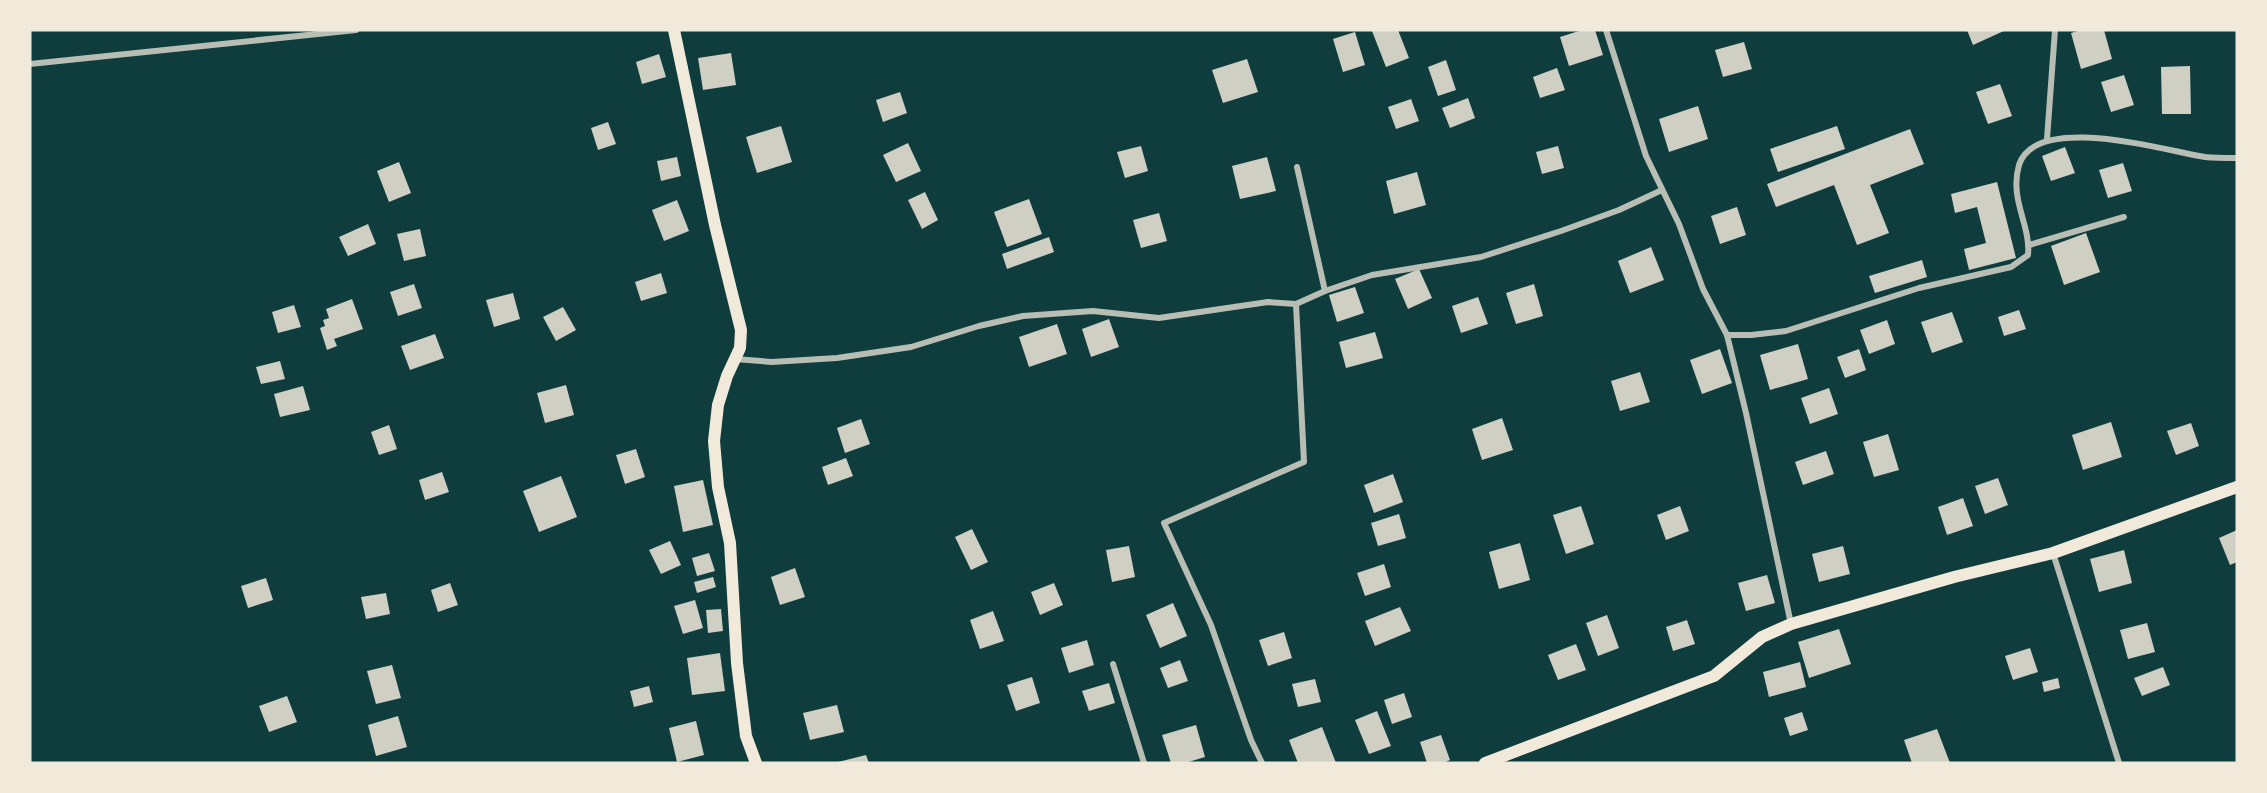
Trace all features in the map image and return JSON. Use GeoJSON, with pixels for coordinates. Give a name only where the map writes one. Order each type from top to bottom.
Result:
{"type":"FeatureCollection","features":[{"type":"Feature","properties":{"kind":"main road"},"geometry":{"type":"LineString","coordinates":[[674,30],[715,225],[741,330],[740,348],[718,405],[714,441],[718,487],[730,543],[737,663],[746,736],[756,763]]}},
{"type":"Feature","properties":{"kind":"main road"},"geometry":{"type":"LineString","coordinates":[[1485,763],[1714,676],[1762,637],[1791,624],[1954,577],[2053,553],[2237,487]]}},
{"type":"Feature","properties":{"kind":"street"},"geometry":{"type":"LineString","coordinates":[[30,64],[356,30]]}},
{"type":"Feature","properties":{"kind":"street"},"geometry":{"type":"LineString","coordinates":[[1606,30],[1646,156],[1679,224],[1703,289],[1727,335],[1791,624]]}},
{"type":"Feature","properties":{"kind":"street"},"geometry":{"type":"LineString","coordinates":[[2048,139],[2055,30]]}},
{"type":"Feature","properties":{"kind":"street"},"geometry":{"type":"LineString","coordinates":[[1727,335],[1786,331],[1918,288],[2011,267],[2028,255],[2029,245],[2020,213],[2016,185],[2020,162],[2032,149],[2048,139],[2099,137],[2207,157],[2237,158]]}},
{"type":"Feature","properties":{"kind":"street"},"geometry":{"type":"LineString","coordinates":[[1297,167],[1324,291]]}},
{"type":"Feature","properties":{"kind":"street"},"geometry":{"type":"LineString","coordinates":[[735,359],[772,362],[826,359],[911,347],[979,326],[1023,316],[1093,311],[1159,318],[1268,302],[1296,304],[1324,291],[1372,275],[1481,257],[1571,228],[1662,190]]}},
{"type":"Feature","properties":{"kind":"street"},"geometry":{"type":"LineString","coordinates":[[2029,245],[2124,218]]}},
{"type":"Feature","properties":{"kind":"street"},"geometry":{"type":"LineString","coordinates":[[1262,763],[1251,740],[1212,625],[1164,523],[1304,462],[1296,304]]}},
{"type":"Feature","properties":{"kind":"street"},"geometry":{"type":"LineString","coordinates":[[2053,553],[2119,763]]}},
{"type":"Feature","properties":{"kind":"street"},"geometry":{"type":"LineString","coordinates":[[1113,664],[1144,763]]}},
{"type":"Feature","properties":{"kind":"building"},"geometry":{"type":"Polygon","coordinates":[[[1398,30],[1409,58],[1386,67],[1372,31],[1398,30]]]}},
{"type":"Feature","properties":{"kind":"building"},"geometry":{"type":"Polygon","coordinates":[[[1582,30],[1595,30],[1603,55],[1569,66],[1560,37],[1582,30]]]}},
{"type":"Feature","properties":{"kind":"building"},"geometry":{"type":"Polygon","coordinates":[[[1967,30],[2006,30],[1973,45],[1967,30]]]}},
{"type":"Feature","properties":{"kind":"building"},"geometry":{"type":"Polygon","coordinates":[[[2081,30],[2104,30],[2112,59],[2081,69],[2071,33],[2081,30]]]}},
{"type":"Feature","properties":{"kind":"building"},"geometry":{"type":"Polygon","coordinates":[[[1355,32],[1365,65],[1343,72],[1333,39],[1355,32]]]}},
{"type":"Feature","properties":{"kind":"building"},"geometry":{"type":"Polygon","coordinates":[[[1744,42],[1752,69],[1723,77],[1715,50],[1744,42]]]}},
{"type":"Feature","properties":{"kind":"building"},"geometry":{"type":"Polygon","coordinates":[[[731,53],[736,85],[703,90],[698,58],[731,53]]]}},
{"type":"Feature","properties":{"kind":"building"},"geometry":{"type":"Polygon","coordinates":[[[659,54],[666,77],[642,84],[636,62],[659,54]]]}},
{"type":"Feature","properties":{"kind":"building"},"geometry":{"type":"Polygon","coordinates":[[[1247,59],[1258,92],[1223,103],[1212,70],[1247,59]]]}},
{"type":"Feature","properties":{"kind":"building"},"geometry":{"type":"Polygon","coordinates":[[[1446,60],[1456,90],[1438,96],[1428,67],[1446,60]]]}},
{"type":"Feature","properties":{"kind":"building"},"geometry":{"type":"Polygon","coordinates":[[[2190,66],[2191,114],[2162,114],[2161,67],[2190,66]]]}},
{"type":"Feature","properties":{"kind":"building"},"geometry":{"type":"Polygon","coordinates":[[[1557,68],[1565,90],[1540,98],[1533,77],[1557,68]]]}},
{"type":"Feature","properties":{"kind":"building"},"geometry":{"type":"Polygon","coordinates":[[[2124,75],[2134,105],[2111,112],[2101,82],[2124,75]]]}},
{"type":"Feature","properties":{"kind":"building"},"geometry":{"type":"Polygon","coordinates":[[[2000,84],[2012,116],[1988,124],[1976,92],[2000,84]]]}},
{"type":"Feature","properties":{"kind":"building"},"geometry":{"type":"Polygon","coordinates":[[[900,92],[907,113],[883,122],[876,100],[900,92]]]}},
{"type":"Feature","properties":{"kind":"building"},"geometry":{"type":"Polygon","coordinates":[[[1468,98],[1475,118],[1450,128],[1442,108],[1468,98]]]}},
{"type":"Feature","properties":{"kind":"building"},"geometry":{"type":"Polygon","coordinates":[[[1411,99],[1419,121],[1396,129],[1388,107],[1411,99]]]}},
{"type":"Feature","properties":{"kind":"building"},"geometry":{"type":"Polygon","coordinates":[[[1698,106],[1708,139],[1669,152],[1659,119],[1698,106]]]}},
{"type":"Feature","properties":{"kind":"building"},"geometry":{"type":"Polygon","coordinates":[[[608,122],[616,144],[598,150],[591,128],[608,122]]]}},
{"type":"Feature","properties":{"kind":"building"},"geometry":{"type":"Polygon","coordinates":[[[781,126],[792,162],[757,173],[746,137],[781,126]]]}},
{"type":"Feature","properties":{"kind":"building"},"geometry":{"type":"Polygon","coordinates":[[[1837,126],[1845,149],[1778,172],[1770,149],[1837,126]]]}},
{"type":"Feature","properties":{"kind":"building"},"geometry":{"type":"Polygon","coordinates":[[[1910,129],[1924,164],[1870,185],[1889,233],[1857,245],[1834,185],[1776,207],[1767,184],[1910,129]]]}},
{"type":"Feature","properties":{"kind":"building"},"geometry":{"type":"Polygon","coordinates":[[[908,143],[921,171],[896,182],[883,155],[908,143]]]}},
{"type":"Feature","properties":{"kind":"building"},"geometry":{"type":"Polygon","coordinates":[[[1141,146],[1148,171],[1125,178],[1117,152],[1141,146]]]}},
{"type":"Feature","properties":{"kind":"building"},"geometry":{"type":"Polygon","coordinates":[[[1558,146],[1564,168],[1542,174],[1536,152],[1558,146]]]}},
{"type":"Feature","properties":{"kind":"building"},"geometry":{"type":"Polygon","coordinates":[[[2065,147],[2075,173],[2051,181],[2042,156],[2065,147]]]}},
{"type":"Feature","properties":{"kind":"building"},"geometry":{"type":"Polygon","coordinates":[[[677,157],[681,176],[661,181],[657,161],[677,157]]]}},
{"type":"Feature","properties":{"kind":"building"},"geometry":{"type":"Polygon","coordinates":[[[1267,157],[1276,191],[1240,199],[1232,166],[1267,157]]]}},
{"type":"Feature","properties":{"kind":"building"},"geometry":{"type":"Polygon","coordinates":[[[399,162],[411,193],[389,202],[377,171],[399,162]]]}},
{"type":"Feature","properties":{"kind":"building"},"geometry":{"type":"Polygon","coordinates":[[[2123,163],[2132,191],[2108,198],[2099,170],[2123,163]]]}},
{"type":"Feature","properties":{"kind":"building"},"geometry":{"type":"Polygon","coordinates":[[[1417,172],[1426,205],[1394,214],[1386,181],[1417,172]]]}},
{"type":"Feature","properties":{"kind":"building"},"geometry":{"type":"Polygon","coordinates":[[[1997,182],[2016,258],[1969,270],[1964,249],[1986,243],[1977,207],[1955,213],[1951,194],[1997,182]]]}},
{"type":"Feature","properties":{"kind":"building"},"geometry":{"type":"Polygon","coordinates":[[[925,192],[938,220],[922,229],[908,200],[925,192]]]}},
{"type":"Feature","properties":{"kind":"building"},"geometry":{"type":"Polygon","coordinates":[[[1029,199],[1042,234],[1007,247],[994,212],[1029,199]]]}},
{"type":"Feature","properties":{"kind":"building"},"geometry":{"type":"Polygon","coordinates":[[[677,200],[689,231],[664,241],[652,210],[677,200]]]}},
{"type":"Feature","properties":{"kind":"building"},"geometry":{"type":"Polygon","coordinates":[[[1737,207],[1746,235],[1720,244],[1711,216],[1737,207]]]}},
{"type":"Feature","properties":{"kind":"building"},"geometry":{"type":"Polygon","coordinates":[[[1159,213],[1167,241],[1141,248],[1133,220],[1159,213]]]}},
{"type":"Feature","properties":{"kind":"building"},"geometry":{"type":"Polygon","coordinates":[[[368,224],[376,244],[348,256],[339,237],[368,224]]]}},
{"type":"Feature","properties":{"kind":"building"},"geometry":{"type":"Polygon","coordinates":[[[420,229],[426,256],[404,261],[397,234],[420,229]]]}},
{"type":"Feature","properties":{"kind":"building"},"geometry":{"type":"Polygon","coordinates":[[[2086,233],[2100,272],[2064,285],[2051,246],[2086,233]]]}},
{"type":"Feature","properties":{"kind":"building"},"geometry":{"type":"Polygon","coordinates":[[[1049,237],[1054,252],[1007,269],[1002,254],[1049,237]]]}},
{"type":"Feature","properties":{"kind":"building"},"geometry":{"type":"Polygon","coordinates":[[[1651,247],[1664,280],[1630,293],[1618,261],[1651,247]]]}},
{"type":"Feature","properties":{"kind":"building"},"geometry":{"type":"Polygon","coordinates":[[[1922,260],[1927,277],[1875,293],[1869,276],[1922,260]]]}},
{"type":"Feature","properties":{"kind":"building"},"geometry":{"type":"Polygon","coordinates":[[[1419,269],[1432,298],[1408,309],[1395,279],[1419,269]]]}},
{"type":"Feature","properties":{"kind":"building"},"geometry":{"type":"Polygon","coordinates":[[[661,273],[667,293],[641,301],[635,282],[661,273]]]}},
{"type":"Feature","properties":{"kind":"building"},"geometry":{"type":"Polygon","coordinates":[[[414,284],[422,308],[398,316],[390,292],[414,284]]]}},
{"type":"Feature","properties":{"kind":"building"},"geometry":{"type":"Polygon","coordinates":[[[1534,284],[1543,316],[1516,324],[1506,293],[1534,284]]]}},
{"type":"Feature","properties":{"kind":"building"},"geometry":{"type":"Polygon","coordinates":[[[1355,287],[1364,313],[1337,322],[1329,295],[1355,287]]]}},
{"type":"Feature","properties":{"kind":"building"},"geometry":{"type":"Polygon","coordinates":[[[513,293],[520,319],[494,327],[486,300],[513,293]]]}},
{"type":"Feature","properties":{"kind":"building"},"geometry":{"type":"Polygon","coordinates":[[[1478,297],[1488,324],[1461,333],[1452,306],[1478,297]]]}},
{"type":"Feature","properties":{"kind":"building"},"geometry":{"type":"Polygon","coordinates":[[[352,299],[363,329],[334,339],[337,346],[327,350],[320,328],[325,326],[323,320],[329,318],[326,309],[352,299]]]}},
{"type":"Feature","properties":{"kind":"building"},"geometry":{"type":"Polygon","coordinates":[[[294,305],[301,327],[278,333],[272,312],[294,305]]]}},
{"type":"Feature","properties":{"kind":"building"},"geometry":{"type":"Polygon","coordinates":[[[563,307],[576,330],[556,341],[543,317],[563,307]]]}},
{"type":"Feature","properties":{"kind":"building"},"geometry":{"type":"Polygon","coordinates":[[[2019,310],[2026,329],[2004,336],[1998,317],[2019,310]]]}},
{"type":"Feature","properties":{"kind":"building"},"geometry":{"type":"Polygon","coordinates":[[[1952,312],[1963,342],[1932,353],[1921,322],[1952,312]]]}},
{"type":"Feature","properties":{"kind":"building"},"geometry":{"type":"Polygon","coordinates":[[[1109,319],[1119,347],[1091,357],[1082,329],[1109,319]]]}},
{"type":"Feature","properties":{"kind":"building"},"geometry":{"type":"Polygon","coordinates":[[[1887,320],[1895,344],[1869,354],[1860,330],[1887,320]]]}},
{"type":"Feature","properties":{"kind":"building"},"geometry":{"type":"Polygon","coordinates":[[[1057,324],[1067,354],[1029,367],[1019,337],[1057,324]]]}},
{"type":"Feature","properties":{"kind":"building"},"geometry":{"type":"Polygon","coordinates":[[[1375,332],[1383,358],[1346,368],[1339,342],[1375,332]]]}},
{"type":"Feature","properties":{"kind":"building"},"geometry":{"type":"Polygon","coordinates":[[[435,334],[444,358],[410,370],[401,346],[435,334]]]}},
{"type":"Feature","properties":{"kind":"building"},"geometry":{"type":"Polygon","coordinates":[[[1798,344],[1808,379],[1770,390],[1760,355],[1798,344]]]}},
{"type":"Feature","properties":{"kind":"building"},"geometry":{"type":"Polygon","coordinates":[[[1720,349],[1732,383],[1702,394],[1690,360],[1720,349]]]}},
{"type":"Feature","properties":{"kind":"building"},"geometry":{"type":"Polygon","coordinates":[[[1859,349],[1866,370],[1845,378],[1837,357],[1859,349]]]}},
{"type":"Feature","properties":{"kind":"building"},"geometry":{"type":"Polygon","coordinates":[[[280,361],[285,379],[261,384],[256,367],[280,361]]]}},
{"type":"Feature","properties":{"kind":"building"},"geometry":{"type":"Polygon","coordinates":[[[1640,372],[1650,402],[1620,411],[1611,381],[1640,372]]]}},
{"type":"Feature","properties":{"kind":"building"},"geometry":{"type":"Polygon","coordinates":[[[566,385],[574,415],[545,423],[537,393],[566,385]]]}},
{"type":"Feature","properties":{"kind":"building"},"geometry":{"type":"Polygon","coordinates":[[[303,386],[310,410],[280,417],[274,394],[303,386]]]}},
{"type":"Feature","properties":{"kind":"building"},"geometry":{"type":"Polygon","coordinates":[[[1829,388],[1838,414],[1810,424],[1801,398],[1829,388]]]}},
{"type":"Feature","properties":{"kind":"building"},"geometry":{"type":"Polygon","coordinates":[[[1502,418],[1513,450],[1482,460],[1472,429],[1502,418]]]}},
{"type":"Feature","properties":{"kind":"building"},"geometry":{"type":"Polygon","coordinates":[[[861,419],[870,444],[845,453],[837,428],[861,419]]]}},
{"type":"Feature","properties":{"kind":"building"},"geometry":{"type":"Polygon","coordinates":[[[2111,422],[2122,457],[2083,470],[2072,435],[2111,422]]]}},
{"type":"Feature","properties":{"kind":"building"},"geometry":{"type":"Polygon","coordinates":[[[2191,423],[2199,446],[2176,455],[2167,431],[2191,423]]]}},
{"type":"Feature","properties":{"kind":"building"},"geometry":{"type":"Polygon","coordinates":[[[389,425],[397,449],[379,455],[371,432],[389,425]]]}},
{"type":"Feature","properties":{"kind":"building"},"geometry":{"type":"Polygon","coordinates":[[[1888,434],[1899,470],[1874,477],[1863,442],[1888,434]]]}},
{"type":"Feature","properties":{"kind":"building"},"geometry":{"type":"Polygon","coordinates":[[[636,449],[645,477],[625,484],[616,455],[636,449]]]}},
{"type":"Feature","properties":{"kind":"building"},"geometry":{"type":"Polygon","coordinates":[[[1826,451],[1834,474],[1803,485],[1795,462],[1826,451]]]}},
{"type":"Feature","properties":{"kind":"building"},"geometry":{"type":"Polygon","coordinates":[[[846,458],[853,476],[828,485],[822,467],[846,458]]]}},
{"type":"Feature","properties":{"kind":"building"},"geometry":{"type":"Polygon","coordinates":[[[442,472],[449,492],[425,500],[419,480],[442,472]]]}},
{"type":"Feature","properties":{"kind":"building"},"geometry":{"type":"Polygon","coordinates":[[[1393,474],[1403,502],[1374,513],[1364,485],[1393,474]]]}},
{"type":"Feature","properties":{"kind":"building"},"geometry":{"type":"Polygon","coordinates":[[[561,476],[577,517],[539,532],[523,491],[561,476]]]}},
{"type":"Feature","properties":{"kind":"building"},"geometry":{"type":"Polygon","coordinates":[[[1998,478],[2008,505],[1985,514],[1975,486],[1998,478]]]}},
{"type":"Feature","properties":{"kind":"building"},"geometry":{"type":"Polygon","coordinates":[[[703,480],[713,525],[683,532],[674,486],[703,480]]]}},
{"type":"Feature","properties":{"kind":"building"},"geometry":{"type":"Polygon","coordinates":[[[1963,498],[1973,526],[1947,535],[1938,507],[1963,498]]]}},
{"type":"Feature","properties":{"kind":"building"},"geometry":{"type":"Polygon","coordinates":[[[1581,506],[1594,544],[1566,554],[1553,515],[1581,506]]]}},
{"type":"Feature","properties":{"kind":"building"},"geometry":{"type":"Polygon","coordinates":[[[1680,506],[1689,531],[1666,540],[1657,515],[1680,506]]]}},
{"type":"Feature","properties":{"kind":"building"},"geometry":{"type":"Polygon","coordinates":[[[1399,514],[1406,538],[1378,546],[1371,523],[1399,514]]]}},
{"type":"Feature","properties":{"kind":"building"},"geometry":{"type":"Polygon","coordinates":[[[972,529],[988,562],[971,570],[955,537],[972,529]]]}},
{"type":"Feature","properties":{"kind":"building"},"geometry":{"type":"Polygon","coordinates":[[[2237,530],[2237,562],[2230,565],[2219,538],[2237,530]]]}},
{"type":"Feature","properties":{"kind":"building"},"geometry":{"type":"Polygon","coordinates":[[[670,541],[681,565],[661,574],[649,550],[670,541]]]}},
{"type":"Feature","properties":{"kind":"building"},"geometry":{"type":"Polygon","coordinates":[[[1520,543],[1530,580],[1499,589],[1489,552],[1520,543]]]}},
{"type":"Feature","properties":{"kind":"building"},"geometry":{"type":"Polygon","coordinates":[[[1129,546],[1135,577],[1112,582],[1106,550],[1129,546]]]}},
{"type":"Feature","properties":{"kind":"building"},"geometry":{"type":"Polygon","coordinates":[[[1843,546],[1850,574],[1819,582],[1812,554],[1843,546]]]}},
{"type":"Feature","properties":{"kind":"building"},"geometry":{"type":"Polygon","coordinates":[[[2124,550],[2132,583],[2099,592],[2090,559],[2124,550]]]}},
{"type":"Feature","properties":{"kind":"building"},"geometry":{"type":"Polygon","coordinates":[[[709,553],[715,571],[697,576],[692,558],[709,553]]]}},
{"type":"Feature","properties":{"kind":"building"},"geometry":{"type":"Polygon","coordinates":[[[1384,564],[1391,587],[1365,596],[1357,573],[1384,564]]]}},
{"type":"Feature","properties":{"kind":"building"},"geometry":{"type":"Polygon","coordinates":[[[795,568],[805,597],[780,605],[771,577],[795,568]]]}},
{"type":"Feature","properties":{"kind":"building"},"geometry":{"type":"Polygon","coordinates":[[[1767,575],[1775,603],[1746,611],[1738,583],[1767,575]]]}},
{"type":"Feature","properties":{"kind":"building"},"geometry":{"type":"Polygon","coordinates":[[[713,577],[716,587],[697,593],[694,582],[713,577]]]}},
{"type":"Feature","properties":{"kind":"building"},"geometry":{"type":"Polygon","coordinates":[[[266,578],[273,600],[248,608],[241,586],[266,578]]]}},
{"type":"Feature","properties":{"kind":"building"},"geometry":{"type":"Polygon","coordinates":[[[450,583],[458,605],[438,612],[431,590],[450,583]]]}},
{"type":"Feature","properties":{"kind":"building"},"geometry":{"type":"Polygon","coordinates":[[[1054,583],[1063,605],[1040,615],[1031,592],[1054,583]]]}},
{"type":"Feature","properties":{"kind":"building"},"geometry":{"type":"Polygon","coordinates":[[[386,593],[390,614],[366,619],[361,597],[386,593]]]}},
{"type":"Feature","properties":{"kind":"building"},"geometry":{"type":"Polygon","coordinates":[[[695,600],[703,628],[683,634],[674,606],[695,600]]]}},
{"type":"Feature","properties":{"kind":"building"},"geometry":{"type":"Polygon","coordinates":[[[1173,603],[1187,636],[1160,648],[1146,615],[1173,603]]]}},
{"type":"Feature","properties":{"kind":"building"},"geometry":{"type":"Polygon","coordinates":[[[1400,607],[1411,631],[1375,646],[1365,621],[1400,607]]]}},
{"type":"Feature","properties":{"kind":"building"},"geometry":{"type":"Polygon","coordinates":[[[721,609],[723,631],[708,633],[706,610],[721,609]]]}},
{"type":"Feature","properties":{"kind":"building"},"geometry":{"type":"Polygon","coordinates":[[[993,611],[1004,641],[980,649],[970,620],[993,611]]]}},
{"type":"Feature","properties":{"kind":"building"},"geometry":{"type":"Polygon","coordinates":[[[1607,615],[1619,648],[1598,656],[1586,623],[1607,615]]]}},
{"type":"Feature","properties":{"kind":"building"},"geometry":{"type":"Polygon","coordinates":[[[1687,620],[1695,644],[1673,651],[1666,627],[1687,620]]]}},
{"type":"Feature","properties":{"kind":"building"},"geometry":{"type":"Polygon","coordinates":[[[2147,623],[2155,652],[2128,659],[2120,630],[2147,623]]]}},
{"type":"Feature","properties":{"kind":"building"},"geometry":{"type":"Polygon","coordinates":[[[1839,629],[1851,664],[1809,678],[1798,642],[1839,629]]]}},
{"type":"Feature","properties":{"kind":"building"},"geometry":{"type":"Polygon","coordinates":[[[1284,632],[1292,658],[1268,666],[1259,640],[1284,632]]]}},
{"type":"Feature","properties":{"kind":"building"},"geometry":{"type":"Polygon","coordinates":[[[1087,640],[1094,665],[1069,673],[1061,648],[1087,640]]]}},
{"type":"Feature","properties":{"kind":"building"},"geometry":{"type":"Polygon","coordinates":[[[1576,644],[1586,670],[1558,680],[1548,655],[1576,644]]]}},
{"type":"Feature","properties":{"kind":"building"},"geometry":{"type":"Polygon","coordinates":[[[2030,648],[2038,672],[2013,680],[2005,656],[2030,648]]]}},
{"type":"Feature","properties":{"kind":"building"},"geometry":{"type":"Polygon","coordinates":[[[720,653],[725,691],[692,695],[687,658],[720,653]]]}},
{"type":"Feature","properties":{"kind":"building"},"geometry":{"type":"Polygon","coordinates":[[[1180,660],[1188,681],[1168,688],[1160,668],[1180,660]]]}},
{"type":"Feature","properties":{"kind":"building"},"geometry":{"type":"Polygon","coordinates":[[[1800,662],[1806,687],[1769,697],[1763,672],[1800,662]]]}},
{"type":"Feature","properties":{"kind":"building"},"geometry":{"type":"Polygon","coordinates":[[[392,665],[401,698],[376,704],[367,671],[392,665]]]}},
{"type":"Feature","properties":{"kind":"building"},"geometry":{"type":"Polygon","coordinates":[[[2163,667],[2170,685],[2142,696],[2134,678],[2163,667]]]}},
{"type":"Feature","properties":{"kind":"building"},"geometry":{"type":"Polygon","coordinates":[[[1032,677],[1040,703],[1016,711],[1007,685],[1032,677]]]}},
{"type":"Feature","properties":{"kind":"building"},"geometry":{"type":"Polygon","coordinates":[[[2058,678],[2060,688],[2044,692],[2042,682],[2058,678]]]}},
{"type":"Feature","properties":{"kind":"building"},"geometry":{"type":"Polygon","coordinates":[[[1315,679],[1321,702],[1298,707],[1292,684],[1315,679]]]}},
{"type":"Feature","properties":{"kind":"building"},"geometry":{"type":"Polygon","coordinates":[[[1109,683],[1115,703],[1089,711],[1082,691],[1109,683]]]}},
{"type":"Feature","properties":{"kind":"building"},"geometry":{"type":"Polygon","coordinates":[[[649,686],[653,702],[634,707],[630,691],[649,686]]]}},
{"type":"Feature","properties":{"kind":"building"},"geometry":{"type":"Polygon","coordinates":[[[1404,693],[1412,717],[1392,724],[1384,700],[1404,693]]]}},
{"type":"Feature","properties":{"kind":"building"},"geometry":{"type":"Polygon","coordinates":[[[287,696],[297,722],[269,732],[259,706],[287,696]]]}},
{"type":"Feature","properties":{"kind":"building"},"geometry":{"type":"Polygon","coordinates":[[[837,705],[844,732],[810,740],[803,713],[837,705]]]}},
{"type":"Feature","properties":{"kind":"building"},"geometry":{"type":"Polygon","coordinates":[[[1377,711],[1391,746],[1369,754],[1355,720],[1377,711]]]}},
{"type":"Feature","properties":{"kind":"building"},"geometry":{"type":"Polygon","coordinates":[[[1802,712],[1808,730],[1790,736],[1784,718],[1802,712]]]}},
{"type":"Feature","properties":{"kind":"building"},"geometry":{"type":"Polygon","coordinates":[[[398,716],[407,747],[376,756],[368,725],[398,716]]]}},
{"type":"Feature","properties":{"kind":"building"},"geometry":{"type":"Polygon","coordinates":[[[696,721],[704,755],[677,762],[669,728],[696,721]]]}},
{"type":"Feature","properties":{"kind":"building"},"geometry":{"type":"Polygon","coordinates":[[[1196,725],[1205,757],[1185,763],[1171,763],[1162,735],[1196,725]]]}},
{"type":"Feature","properties":{"kind":"building"},"geometry":{"type":"Polygon","coordinates":[[[1322,727],[1336,763],[1298,763],[1289,740],[1322,727]]]}},
{"type":"Feature","properties":{"kind":"building"},"geometry":{"type":"Polygon","coordinates":[[[1937,729],[1950,763],[1912,763],[1904,740],[1937,729]]]}},
{"type":"Feature","properties":{"kind":"building"},"geometry":{"type":"Polygon","coordinates":[[[1441,735],[1450,760],[1443,763],[1427,763],[1420,742],[1441,735]]]}},
{"type":"Feature","properties":{"kind":"building"},"geometry":{"type":"Polygon","coordinates":[[[866,755],[869,763],[838,763],[838,762],[866,755]]]}}]}
